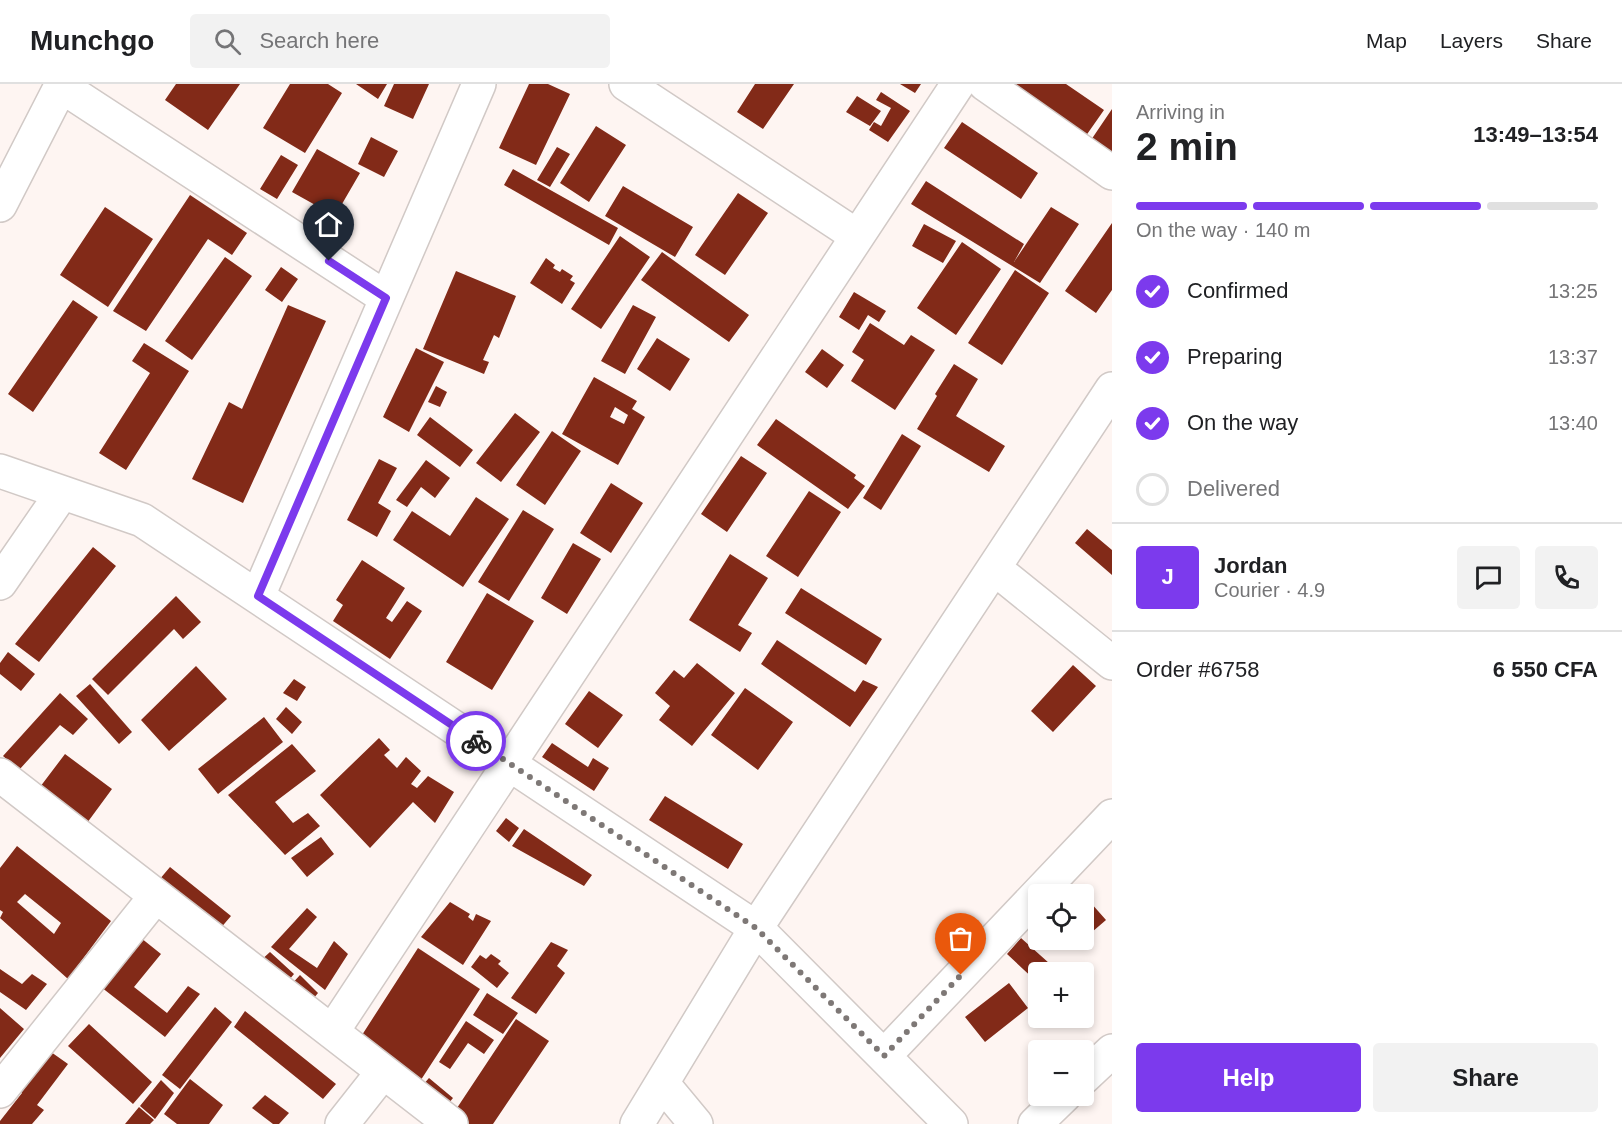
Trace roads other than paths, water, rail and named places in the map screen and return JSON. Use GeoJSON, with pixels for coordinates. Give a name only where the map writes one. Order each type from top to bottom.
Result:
{"type":"FeatureCollection","features":[{"type":"Feature","properties":{"kind":"street"},"geometry":{"type":"LineString","coordinates":[[258,596],[479,84]]}},
{"type":"Feature","properties":{"kind":"street"},"geometry":{"type":"LineString","coordinates":[[626,84],[857,236]]}},
{"type":"Feature","properties":{"kind":"street"},"geometry":{"type":"LineString","coordinates":[[332,1032],[508,762],[958,84]]}},
{"type":"Feature","properties":{"kind":"street"},"geometry":{"type":"LineString","coordinates":[[985,84],[1112,173]]}},
{"type":"Feature","properties":{"kind":"street"},"geometry":{"type":"LineString","coordinates":[[0,205],[62,85],[386,298]]}},
{"type":"Feature","properties":{"kind":"street"},"geometry":{"type":"LineString","coordinates":[[637,1124],[756,928],[1112,389]]}},
{"type":"Feature","properties":{"kind":"street"},"geometry":{"type":"LineString","coordinates":[[0,471],[142,520],[756,928],[951,1124]]}},
{"type":"Feature","properties":{"kind":"street"},"geometry":{"type":"LineString","coordinates":[[0,583],[62,493]]}},
{"type":"Feature","properties":{"kind":"street"},"geometry":{"type":"LineString","coordinates":[[994,568],[1112,663]]}},
{"type":"Feature","properties":{"kind":"street"},"geometry":{"type":"LineString","coordinates":[[0,775],[451,1124]]}},
{"type":"Feature","properties":{"kind":"street"},"geometry":{"type":"LineString","coordinates":[[884,1056],[1112,816]]}},
{"type":"Feature","properties":{"kind":"street"},"geometry":{"type":"LineString","coordinates":[[0,1091],[156,896]]}},
{"type":"Feature","properties":{"kind":"street"},"geometry":{"type":"LineString","coordinates":[[1094,1068],[1112,1051]]}},
{"type":"Feature","properties":{"kind":"street"},"geometry":{"type":"LineString","coordinates":[[342,1124],[383,1072]]}},
{"type":"Feature","properties":{"kind":"street"},"geometry":{"type":"LineString","coordinates":[[662,1083],[696,1124]]}},
{"type":"Feature","properties":{"kind":"street"},"geometry":{"type":"LineString","coordinates":[[1035,1124],[1054,1106]]}}]}
